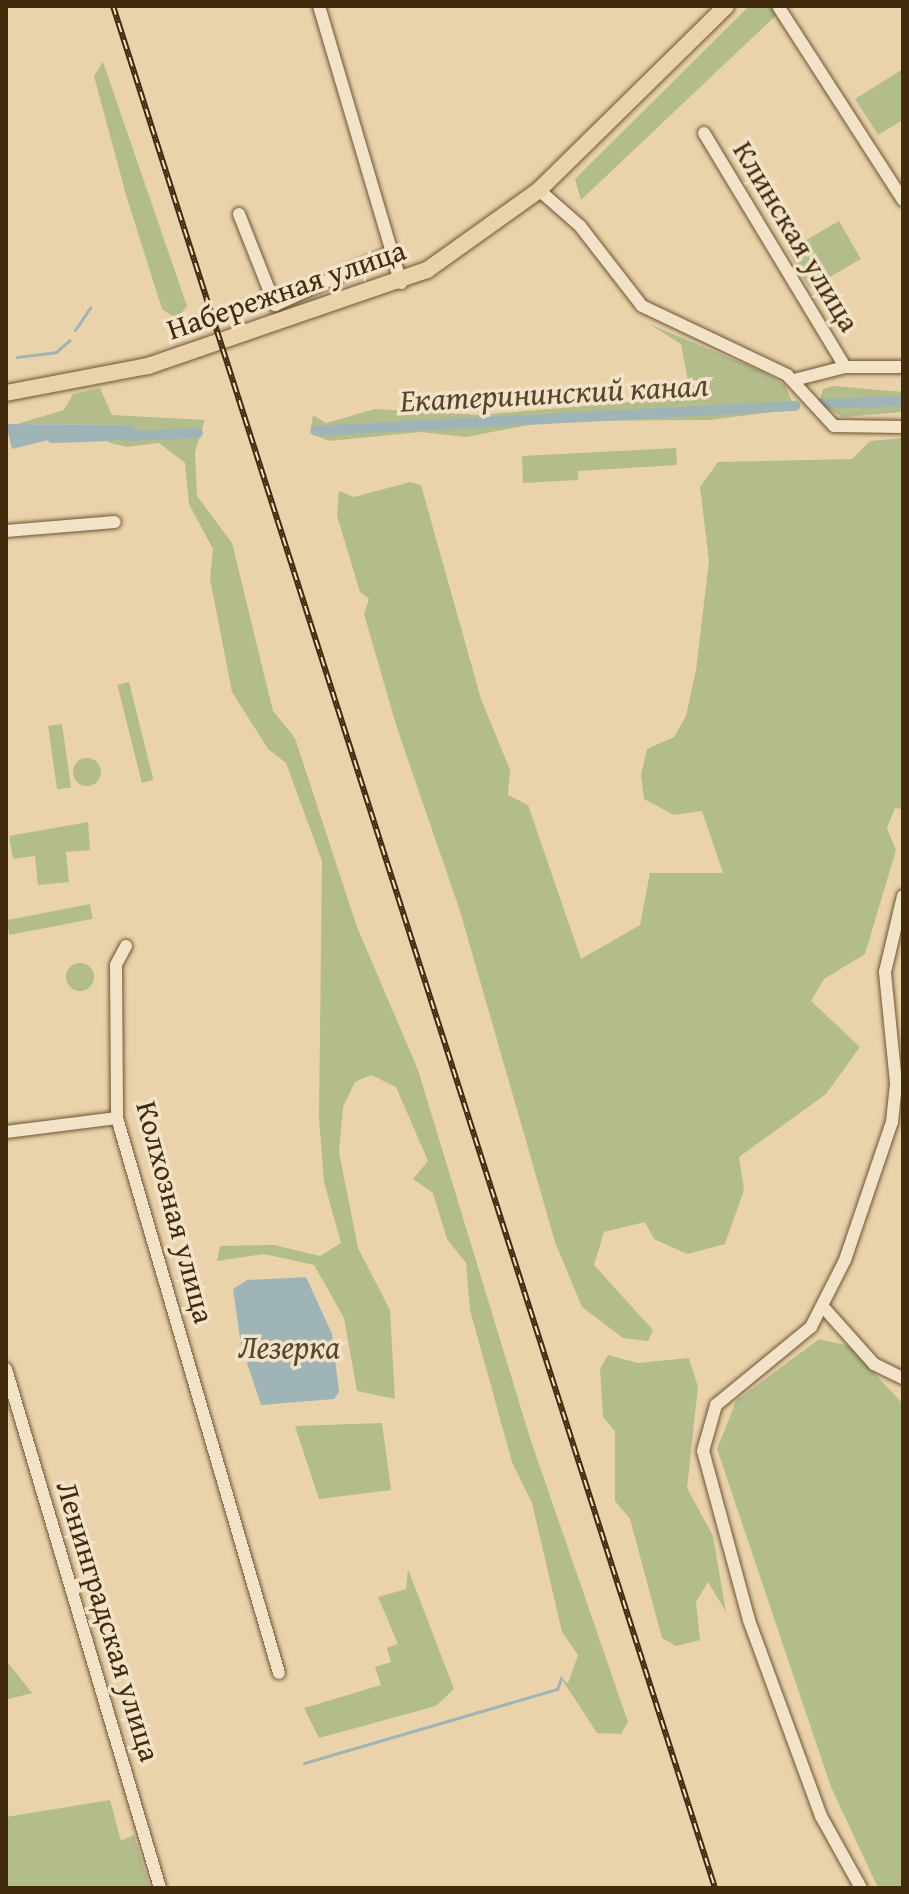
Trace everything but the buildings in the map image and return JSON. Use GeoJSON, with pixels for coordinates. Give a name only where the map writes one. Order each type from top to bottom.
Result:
{"type":"FeatureCollection","features":[{"type":"Feature","properties":{"kind":"main road","name":"Набережная улица"},"geometry":{"type":"LineString","coordinates":[[7,389],[148,366],[401,283],[478,240],[539,190],[726,6]]}},
{"type":"Feature","properties":{"kind":"street"},"geometry":{"type":"LineString","coordinates":[[319,6],[401,283]]}},
{"type":"Feature","properties":{"kind":"street"},"geometry":{"type":"LineString","coordinates":[[778,6],[903,200]]}},
{"type":"Feature","properties":{"kind":"street","name":"Клинская улица"},"geometry":{"type":"LineString","coordinates":[[704,133],[845,367]]}},
{"type":"Feature","properties":{"kind":"street"},"geometry":{"type":"LineString","coordinates":[[539,190],[580,226],[642,306],[794,380],[825,421],[847,429],[903,427]]}},
{"type":"Feature","properties":{"kind":"street"},"geometry":{"type":"LineString","coordinates":[[239,214],[275,305],[390,253]]}},
{"type":"Feature","properties":{"kind":"street"},"geometry":{"type":"LineString","coordinates":[[794,380],[845,367],[903,367]]}},
{"type":"Feature","properties":{"kind":"street"},"geometry":{"type":"LineString","coordinates":[[6,531],[115,522]]}},
{"type":"Feature","properties":{"kind":"street"},"geometry":{"type":"LineString","coordinates":[[861,1888],[821,1816],[749,1620],[703,1451],[716,1405],[825,1309],[892,1122],[896,1083],[885,972],[903,896]]}},
{"type":"Feature","properties":{"kind":"street","name":"Колхозная улица"},"geometry":{"type":"LineString","coordinates":[[126,946],[116,965],[117,1118],[279,1673]]}},
{"type":"Feature","properties":{"kind":"street"},"geometry":{"type":"LineString","coordinates":[[6,1132],[117,1118]]}},
{"type":"Feature","properties":{"kind":"street"},"geometry":{"type":"LineString","coordinates":[[825,1309],[874,1364],[903,1378]]}},
{"type":"Feature","properties":{"kind":"street","name":"Ленинградская улица"},"geometry":{"type":"LineString","coordinates":[[6,1369],[160,1888]]}},
{"type":"Feature","properties":{"kind":"green space"},"geometry":{"type":"Polygon","coordinates":[[[749,6],[786,6],[581,200],[575,179],[749,6]]]}},
{"type":"Feature","properties":{"kind":"green space"},"geometry":{"type":"Polygon","coordinates":[[[103,62],[187,306],[177,319],[162,309],[126,195],[94,76],[103,62]]]}},
{"type":"Feature","properties":{"kind":"green space"},"geometry":{"type":"Polygon","coordinates":[[[903,69],[903,120],[878,135],[855,99],[903,69]]]}},
{"type":"Feature","properties":{"kind":"green space"},"geometry":{"type":"Polygon","coordinates":[[[839,221],[861,259],[810,289],[788,250],[839,221]]]}},
{"type":"Feature","properties":{"kind":"green space"},"geometry":{"type":"Polygon","coordinates":[[[649,324],[761,371],[785,385],[795,409],[710,420],[550,421],[466,437],[421,432],[329,441],[310,433],[313,415],[326,423],[375,409],[479,415],[691,397],[681,344],[649,324]]]}},
{"type":"Feature","properties":{"kind":"green space"},"geometry":{"type":"Polygon","coordinates":[[[833,386],[903,392],[903,412],[843,417],[819,404],[823,389],[833,386]]]}},
{"type":"Feature","properties":{"kind":"green space"},"geometry":{"type":"Polygon","coordinates":[[[100,388],[112,415],[205,420],[195,452],[197,496],[232,543],[273,711],[295,738],[357,927],[418,1070],[530,1438],[628,1722],[621,1734],[597,1733],[561,1678],[568,1683],[578,1655],[562,1632],[532,1503],[512,1462],[470,1310],[466,1263],[447,1239],[433,1193],[413,1179],[428,1161],[396,1087],[371,1075],[355,1082],[343,1107],[339,1152],[358,1248],[390,1310],[395,1399],[357,1391],[344,1318],[314,1265],[264,1254],[217,1261],[220,1246],[274,1245],[320,1256],[341,1243],[324,1182],[319,1118],[322,861],[286,763],[268,749],[232,692],[210,579],[213,549],[189,504],[185,463],[159,443],[127,447],[110,443],[104,438],[134,441],[130,425],[17,424],[64,410],[73,394],[100,388]]]}},
{"type":"Feature","properties":{"kind":"green space"},"geometry":{"type":"Polygon","coordinates":[[[903,438],[903,809],[895,808],[887,828],[896,850],[865,954],[824,979],[811,1001],[860,1047],[826,1094],[739,1157],[744,1190],[725,1244],[687,1254],[654,1239],[645,1222],[604,1232],[594,1265],[653,1330],[648,1341],[623,1338],[582,1307],[555,1242],[460,911],[397,728],[364,614],[369,599],[360,592],[337,516],[339,491],[354,497],[410,482],[421,485],[481,699],[510,770],[508,795],[528,805],[581,959],[640,925],[650,873],[723,873],[702,811],[674,815],[644,799],[641,775],[647,749],[674,737],[686,716],[696,670],[709,561],[700,487],[718,462],[852,459],[870,441],[903,438]]]}},
{"type":"Feature","properties":{"kind":"green space"},"geometry":{"type":"Polygon","coordinates":[[[676,448],[677,465],[578,471],[578,480],[523,483],[522,456],[676,448]]]}},
{"type":"Feature","properties":{"kind":"green space"},"geometry":{"type":"Polygon","coordinates":[[[129,682],[153,780],[142,783],[117,685],[129,682]]]}},
{"type":"Feature","properties":{"kind":"green space"},"geometry":{"type":"Polygon","coordinates":[[[62,724],[71,787],[57,789],[48,726],[62,724]]]}},
{"type":"Feature","properties":{"kind":"green space"},"geometry":{"type":"Polygon","coordinates":[[[87,758],[97,762],[101,772],[97,782],[87,786],[77,782],[73,772],[77,762],[87,758]]]}},
{"type":"Feature","properties":{"kind":"green space"},"geometry":{"type":"Polygon","coordinates":[[[88,822],[90,850],[66,852],[69,882],[38,885],[35,856],[13,859],[9,836],[88,822]]]}},
{"type":"Feature","properties":{"kind":"green space"},"geometry":{"type":"Polygon","coordinates":[[[90,904],[93,919],[9,935],[7,920],[90,904]]]}},
{"type":"Feature","properties":{"kind":"green space"},"geometry":{"type":"Polygon","coordinates":[[[80,963],[90,967],[94,977],[90,987],[80,991],[70,987],[66,977],[70,967],[80,963]]]}},
{"type":"Feature","properties":{"kind":"green space"},"geometry":{"type":"Polygon","coordinates":[[[819,1339],[849,1346],[903,1404],[903,1888],[878,1888],[831,1787],[717,1449],[736,1401],[819,1339]]]}},
{"type":"Feature","properties":{"kind":"green space"},"geometry":{"type":"Polygon","coordinates":[[[608,1355],[638,1363],[689,1358],[698,1387],[687,1488],[713,1536],[726,1612],[708,1582],[696,1602],[700,1640],[676,1646],[662,1638],[630,1519],[615,1501],[615,1431],[603,1417],[600,1369],[608,1355]]]}},
{"type":"Feature","properties":{"kind":"green space"},"geometry":{"type":"Polygon","coordinates":[[[382,1423],[391,1490],[319,1499],[295,1426],[382,1423]]]}},
{"type":"Feature","properties":{"kind":"green space"},"geometry":{"type":"Polygon","coordinates":[[[408,1569],[454,1689],[436,1706],[319,1738],[304,1708],[381,1685],[375,1667],[391,1662],[387,1648],[398,1644],[378,1597],[406,1589],[408,1569]]]}},
{"type":"Feature","properties":{"kind":"green space"},"geometry":{"type":"Polygon","coordinates":[[[6,1660],[32,1693],[6,1700],[6,1660]]]}},
{"type":"Feature","properties":{"kind":"green space"},"geometry":{"type":"Polygon","coordinates":[[[110,1800],[121,1841],[134,1835],[150,1888],[6,1888],[6,1817],[110,1800]]]}},
{"type":"Feature","properties":{"kind":"water"},"geometry":{"type":"Polygon","coordinates":[[[6,424],[130,425],[140,433],[134,441],[65,436],[12,449],[6,424]]]}},
{"type":"Feature","properties":{"kind":"water","name":"Лезерка"},"geometry":{"type":"Polygon","coordinates":[[[306,1277],[332,1334],[339,1392],[334,1399],[261,1405],[241,1345],[233,1289],[247,1280],[306,1277]]]}},
{"type":"Feature","properties":{"kind":"waterway"},"geometry":{"type":"LineString","coordinates":[[75,330],[90,308]]}},
{"type":"Feature","properties":{"kind":"waterway"},"geometry":{"type":"LineString","coordinates":[[17,357],[56,352],[70,340]]}},
{"type":"Feature","properties":{"kind":"waterway","name":"Екатерининский канал"},"geometry":{"type":"LineString","coordinates":[[819,404],[903,401]]}},
{"type":"Feature","properties":{"kind":"waterway","name":"Екатерининский канал"},"geometry":{"type":"LineString","coordinates":[[316,431],[795,406]]}},
{"type":"Feature","properties":{"kind":"waterway","name":"Екатерининский канал"},"geometry":{"type":"LineString","coordinates":[[128,436],[198,433]]}},
{"type":"Feature","properties":{"kind":"waterway","name":"Екатерининский канал"},"geometry":{"type":"LineString","coordinates":[[52,438],[112,436]]}},
{"type":"Feature","properties":{"kind":"waterway"},"geometry":{"type":"LineString","coordinates":[[304,1763],[557,1689],[561,1678]]}},
{"type":"Feature","properties":{"kind":"railway"},"geometry":{"type":"LineString","coordinates":[[113,6],[715,1888]]}}]}
